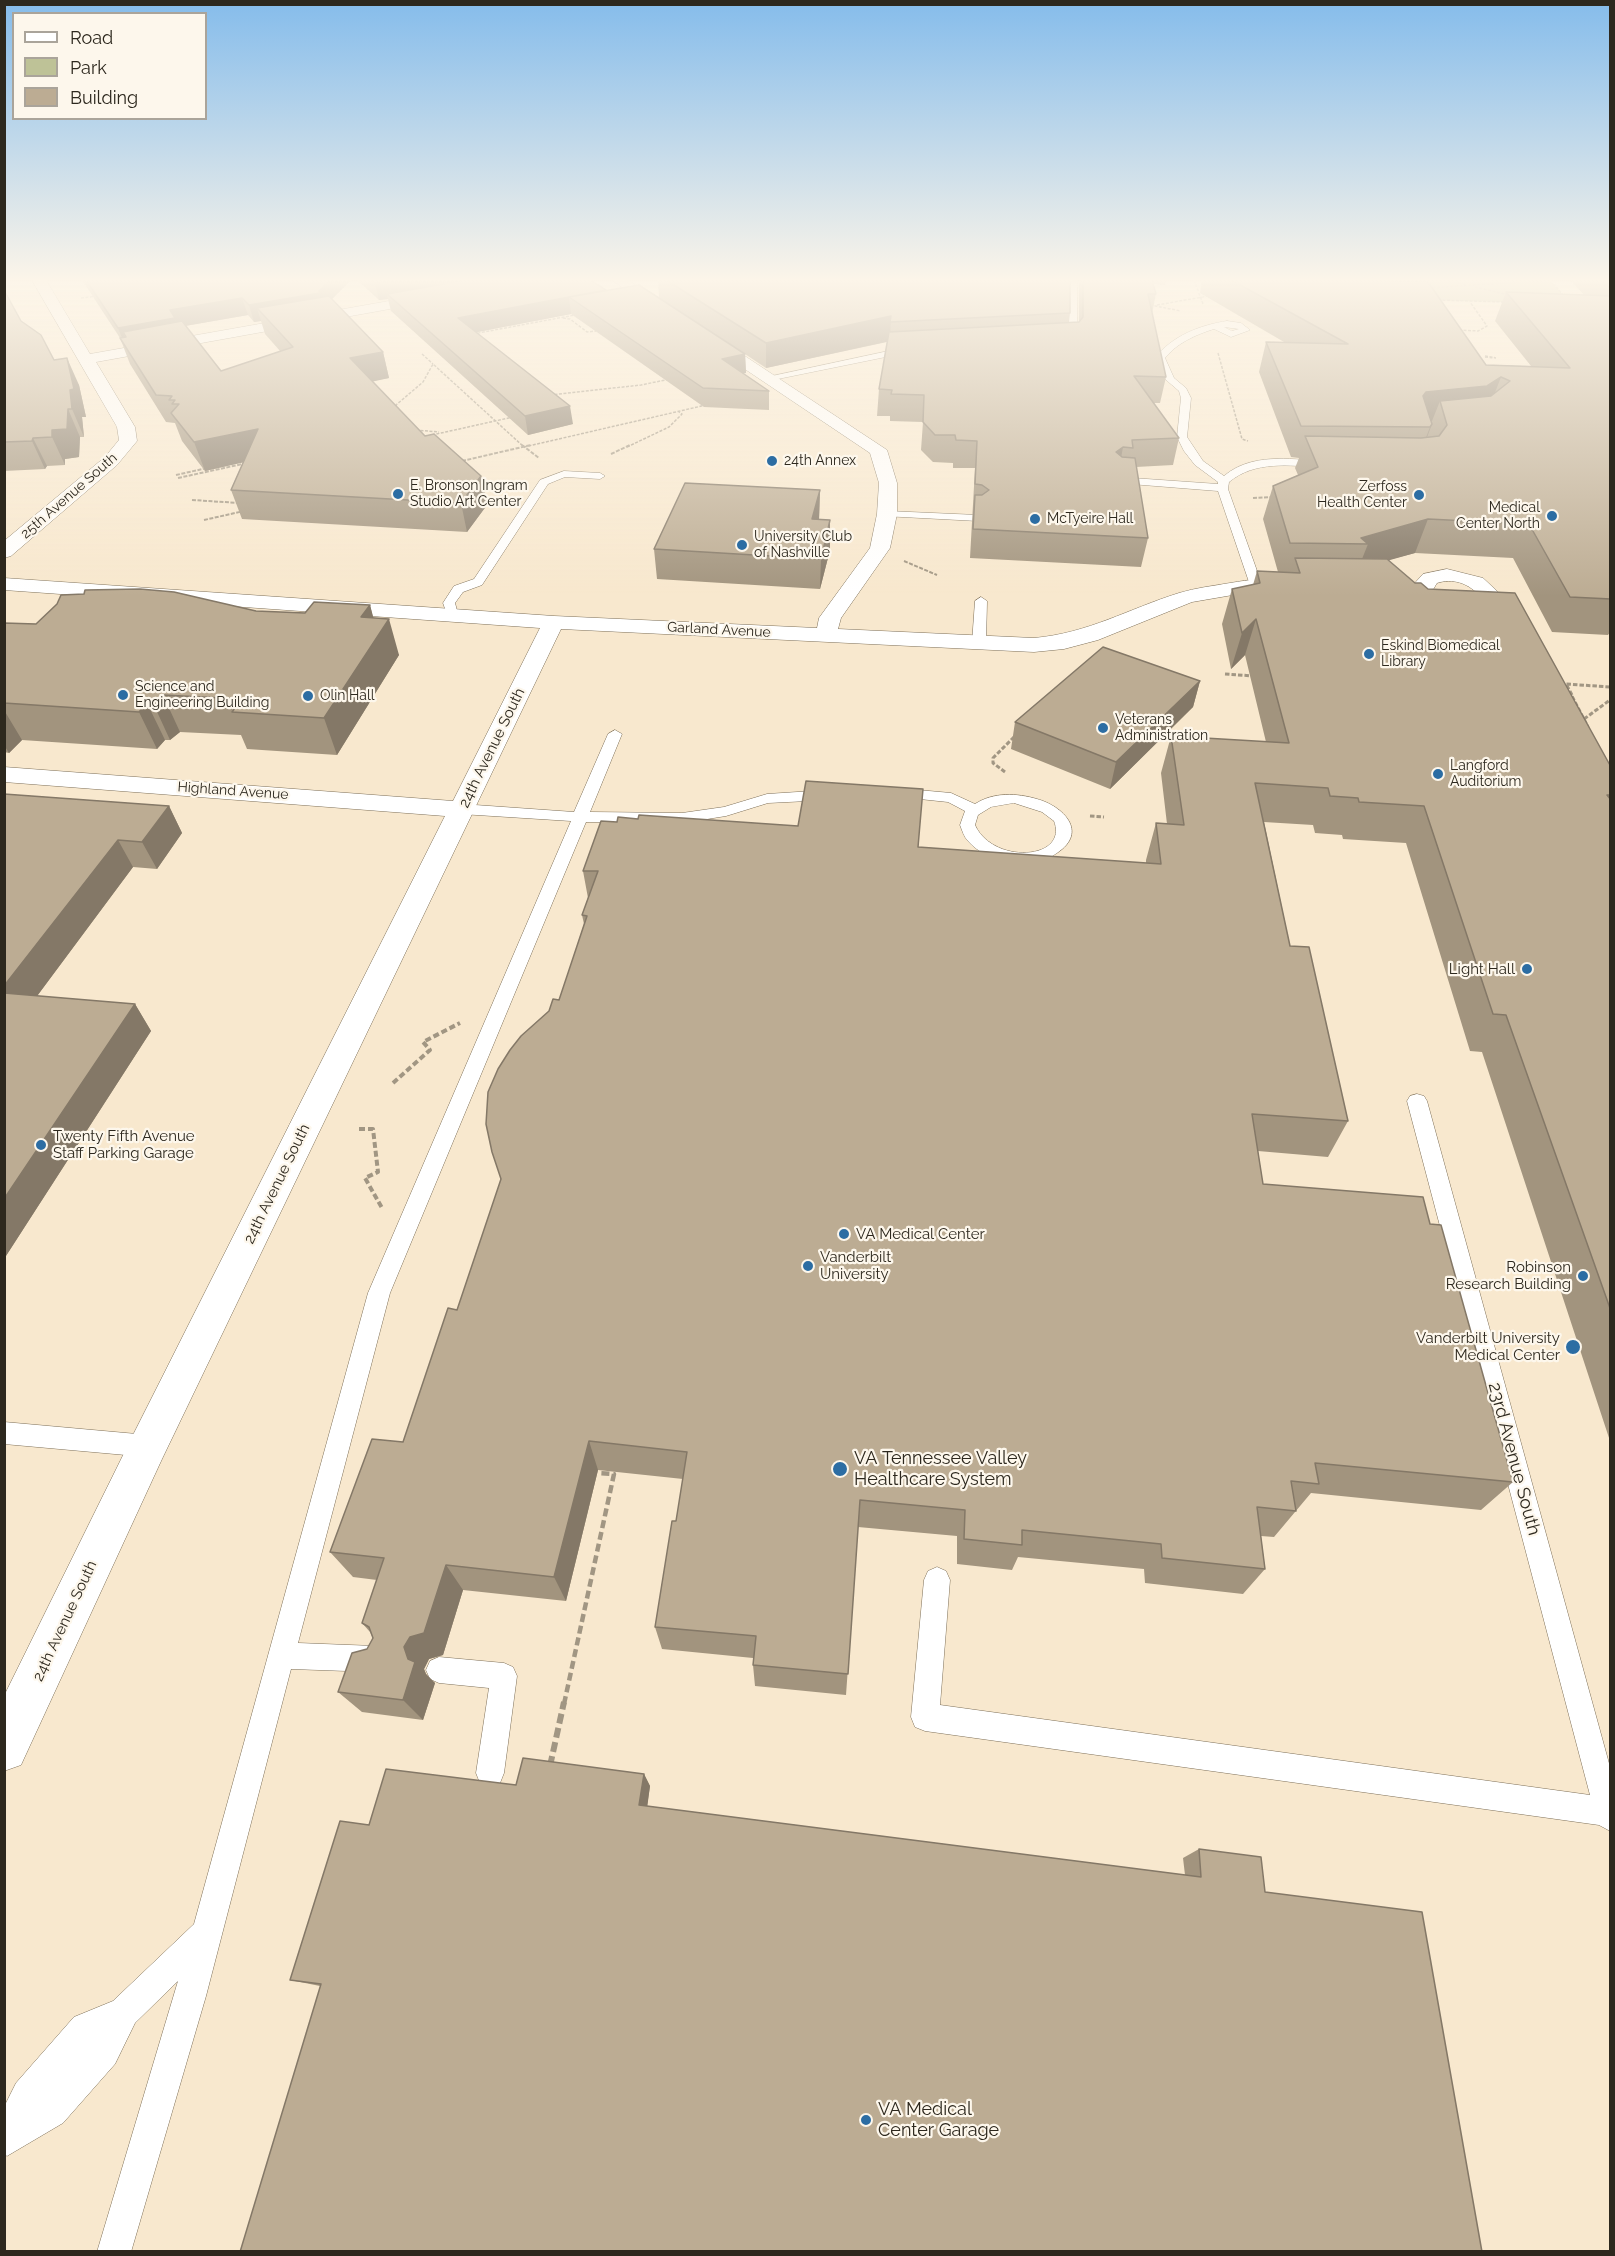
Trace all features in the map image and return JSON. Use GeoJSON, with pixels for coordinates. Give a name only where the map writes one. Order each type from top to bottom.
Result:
{"type":"FeatureCollection","features":[{"type":"Feature","properties":{"kind":"street","name":"25th Avenue South"},"geometry":{"type":"LineString","coordinates":[[4,552],[118,454],[128,441],[126,427],[103,385]]}},
{"type":"Feature","properties":{"kind":"street"},"geometry":{"type":"LineString","coordinates":[[779,385],[878,450],[888,483],[887,514],[880,548],[830,618],[826,635]]}},
{"type":"Feature","properties":{"kind":"street","name":"Garland Avenue"},"geometry":{"type":"LineString","coordinates":[[4,584],[554,622],[1034,645],[1064,642],[1090,635],[1187,597],[1256,585],[1301,585]]}},
{"type":"Feature","properties":{"kind":"street","name":"24th Avenue South"},"geometry":{"type":"LineString","coordinates":[[4,1748],[147,1446],[554,622]]}},
{"type":"Feature","properties":{"kind":"street","name":"Highland Avenue"},"geometry":{"type":"LineString","coordinates":[[4,774],[461,809]]}},
{"type":"Feature","properties":{"kind":"lane"},"geometry":{"type":"LineString","coordinates":[[1177,385],[1183,390],[1186,398],[1182,437],[1189,451],[1199,463],[1224,485],[1256,585]]}},
{"type":"Feature","properties":{"kind":"lane"},"geometry":{"type":"LineString","coordinates":[[1118,480],[1224,485],[1240,468],[1255,464],[1336,464]]}},
{"type":"Feature","properties":{"kind":"lane"},"geometry":{"type":"LineString","coordinates":[[452,614],[449,603],[458,589],[478,582],[544,482],[564,474],[600,476]]}},
{"type":"Feature","properties":{"kind":"lane"},"geometry":{"type":"LineString","coordinates":[[887,514],[978,518]]}},
{"type":"Feature","properties":{"kind":"lane"},"geometry":{"type":"LineString","coordinates":[[979,643],[981,601]]}},
{"type":"Feature","properties":{"kind":"lane"},"geometry":{"type":"LineString","coordinates":[[114,2252],[207,1933],[379,1293],[615,734]]}},
{"type":"Feature","properties":{"kind":"lane"},"geometry":{"type":"LineString","coordinates":[[882,793],[903,792],[951,798],[974,809],[999,799],[1030,800],[1044,805],[1062,822],[1064,832],[1061,842],[1041,855],[1008,857],[993,853],[971,837],[967,827],[968,817],[974,809]]}},
{"type":"Feature","properties":{"kind":"lane"},"geometry":{"type":"LineString","coordinates":[[461,809],[580,817],[682,818],[726,811],[766,799],[839,795]]}},
{"type":"Feature","properties":{"kind":"lane","name":"23rd Avenue South"},"geometry":{"type":"LineString","coordinates":[[1417,1101],[1610,1814]]}},
{"type":"Feature","properties":{"kind":"lane"},"geometry":{"type":"LineString","coordinates":[[4,1433],[147,1446]]}},
{"type":"Feature","properties":{"kind":"lane"},"geometry":{"type":"LineString","coordinates":[[937,1580],[924,1717],[1610,1814]]}},
{"type":"Feature","properties":{"kind":"lane"},"geometry":{"type":"LineString","coordinates":[[282,1655],[330,1659],[379,1659]]}},
{"type":"Feature","properties":{"kind":"lane"},"geometry":{"type":"LineString","coordinates":[[439,1670],[504,1676],[490,1773]]}},
{"type":"Feature","properties":{"kind":"lane"},"geometry":{"type":"LineString","coordinates":[[6,2143],[51,2111],[104,2053],[124,2012],[207,1933]]}},
{"type":"Feature","properties":{"kind":"path"},"geometry":{"type":"LineString","coordinates":[[393,409],[419,385]]}},
{"type":"Feature","properties":{"kind":"path"},"geometry":{"type":"LineString","coordinates":[[456,385],[524,447],[542,460]]}},
{"type":"Feature","properties":{"kind":"path"},"geometry":{"type":"LineString","coordinates":[[546,396],[594,388],[643,385]]}},
{"type":"Feature","properties":{"kind":"path"},"geometry":{"type":"LineString","coordinates":[[1226,385],[1242,439],[1254,444]]}},
{"type":"Feature","properties":{"kind":"path"},"geometry":{"type":"LineString","coordinates":[[396,405],[403,420]]}},
{"type":"Feature","properties":{"kind":"path"},"geometry":{"type":"LineString","coordinates":[[455,463],[706,405]]}},
{"type":"Feature","properties":{"kind":"path"},"geometry":{"type":"LineString","coordinates":[[609,455],[669,426],[682,414],[679,411]]}},
{"type":"Feature","properties":{"kind":"path"},"geometry":{"type":"LineString","coordinates":[[424,437],[513,417]]}},
{"type":"Feature","properties":{"kind":"path"},"geometry":{"type":"LineString","coordinates":[[410,429],[445,432]]}},
{"type":"Feature","properties":{"kind":"path"},"geometry":{"type":"LineString","coordinates":[[177,476],[252,460]]}},
{"type":"Feature","properties":{"kind":"path"},"geometry":{"type":"LineString","coordinates":[[1244,499],[1275,496]]}},
{"type":"Feature","properties":{"kind":"path"},"geometry":{"type":"LineString","coordinates":[[192,500],[244,503]]}},
{"type":"Feature","properties":{"kind":"path"},"geometry":{"type":"LineString","coordinates":[[204,520],[250,509]]}},
{"type":"Feature","properties":{"kind":"path"},"geometry":{"type":"LineString","coordinates":[[904,561],[937,575]]}},
{"type":"Feature","properties":{"kind":"path"},"geometry":{"type":"LineString","coordinates":[[1225,674],[1260,676]]}},
{"type":"Feature","properties":{"kind":"path"},"geometry":{"type":"LineString","coordinates":[[1589,729],[1566,684],[1611,687]]}},
{"type":"Feature","properties":{"kind":"path"},"geometry":{"type":"LineString","coordinates":[[1561,695],[1572,696]]}},
{"type":"Feature","properties":{"kind":"path"},"geometry":{"type":"LineString","coordinates":[[1584,719],[1611,700]]}},
{"type":"Feature","properties":{"kind":"path"},"geometry":{"type":"LineString","coordinates":[[1008,775],[993,763],[993,758],[998,750],[1023,728]]}},
{"type":"Feature","properties":{"kind":"path"},"geometry":{"type":"LineString","coordinates":[[393,1083],[430,1050],[423,1042],[468,1019]]}},
{"type":"Feature","properties":{"kind":"path"},"geometry":{"type":"LineString","coordinates":[[359,1129],[373,1129],[378,1172],[365,1178],[385,1214]]}},
{"type":"Feature","properties":{"kind":"path"},"geometry":{"type":"LineString","coordinates":[[548,1773],[615,1474],[598,1473]]}},
{"type":"Feature","properties":{"kind":"building"},"geometry":{"type":"Polygon","coordinates":[[[4,385],[73,385],[74,389],[70,390],[72,409],[68,409],[67,429],[52,430],[52,437],[33,438],[32,441],[4,442],[4,385]]]}},
{"type":"Feature","properties":{"kind":"building"},"geometry":{"type":"Polygon","coordinates":[[[150,385],[376,385],[425,436],[434,434],[481,476],[461,503],[231,490],[258,429],[194,442],[171,413],[179,404],[172,404],[175,400],[169,400],[172,396],[156,395],[150,385]]]}},
{"type":"Feature","properties":{"kind":"building"},"geometry":{"type":"Polygon","coordinates":[[[490,385],[544,385],[570,406],[525,416],[490,385]]]}},
{"type":"Feature","properties":{"kind":"building"},"geometry":{"type":"Polygon","coordinates":[[[699,385],[761,385],[769,391],[703,388],[699,385]]]}},
{"type":"Feature","properties":{"kind":"building"},"geometry":{"type":"Polygon","coordinates":[[[880,385],[1141,385],[1179,438],[1132,440],[1133,448],[1123,447],[1116,452],[1122,457],[1135,458],[1148,538],[973,529],[975,495],[982,495],[989,490],[982,485],[975,484],[977,441],[956,440],[955,435],[935,435],[923,422],[924,395],[891,394],[892,390],[879,389],[880,385]]]}},
{"type":"Feature","properties":{"kind":"building"},"geometry":{"type":"Polygon","coordinates":[[[1284,385],[1488,385],[1426,392],[1423,396],[1432,424],[1430,427],[1301,426],[1284,385]]]}},
{"type":"Feature","properties":{"kind":"building"},"geometry":{"type":"Polygon","coordinates":[[[1505,385],[1611,385],[1611,599],[1570,597],[1529,524],[1428,519],[1361,538],[1368,544],[1290,543],[1273,486],[1318,467],[1305,436],[1421,438],[1439,436],[1447,425],[1440,401],[1491,396],[1505,385]]]}},
{"type":"Feature","properties":{"kind":"building"},"geometry":{"type":"Polygon","coordinates":[[[685,483],[820,490],[812,519],[830,520],[821,559],[654,549],[685,483]]]}},
{"type":"Feature","properties":{"kind":"building","name":"VA Medical Center"},"geometry":{"type":"Polygon","coordinates":[[[1295,558],[1387,559],[1415,583],[1421,583],[1428,589],[1515,593],[1611,767],[1611,795],[1607,795],[1611,800],[1611,1311],[1506,1015],[1493,1014],[1424,806],[1359,802],[1358,798],[1330,796],[1328,788],[1255,783],[1290,946],[1309,947],[1348,1121],[1252,1114],[1263,1184],[1423,1197],[1430,1224],[1441,1225],[1513,1482],[1315,1463],[1319,1484],[1291,1481],[1296,1511],[1257,1507],[1265,1569],[1162,1558],[1161,1544],[1022,1530],[1022,1545],[964,1539],[965,1510],[860,1500],[848,1674],[753,1665],[756,1636],[655,1627],[672,1521],[676,1521],[687,1452],[589,1441],[554,1577],[446,1565],[424,1633],[410,1637],[404,1647],[408,1659],[415,1662],[403,1700],[338,1692],[352,1653],[367,1649],[373,1638],[369,1627],[362,1623],[384,1558],[330,1552],[372,1439],[403,1442],[448,1308],[457,1310],[501,1179],[486,1124],[488,1092],[498,1069],[510,1050],[521,1036],[549,1011],[553,999],[559,1000],[587,916],[582,915],[598,871],[583,871],[601,821],[617,822],[618,817],[638,819],[639,815],[798,826],[806,781],[923,789],[918,847],[1161,864],[1156,823],[1184,825],[1171,736],[1289,743],[1256,619],[1242,633],[1232,589],[1260,583],[1257,571],[1300,573],[1295,558]]]}},
{"type":"Feature","properties":{"kind":"building"},"geometry":{"type":"Polygon","coordinates":[[[140,589],[174,592],[256,611],[305,613],[314,602],[370,605],[361,617],[389,619],[324,718],[232,712],[242,699],[163,695],[153,703],[147,703],[139,712],[4,703],[4,623],[36,624],[57,604],[61,595],[84,594],[85,590],[140,589]]]}},
{"type":"Feature","properties":{"kind":"building","name":"Veterans Administration"},"geometry":{"type":"Polygon","coordinates":[[[1103,647],[1200,681],[1116,762],[1015,722],[1103,647]]]}},
{"type":"Feature","properties":{"kind":"building"},"geometry":{"type":"Polygon","coordinates":[[[4,794],[169,806],[142,842],[118,840],[4,986],[4,794]]]}},
{"type":"Feature","properties":{"kind":"building"},"geometry":{"type":"Polygon","coordinates":[[[4,993],[135,1004],[4,1199],[4,993]]]}},
{"type":"Feature","properties":{"kind":"building","name":"VA Medical Center Garage"},"geometry":{"type":"Polygon","coordinates":[[[523,1758],[644,1774],[639,1805],[1201,1877],[1199,1849],[1261,1857],[1265,1892],[1422,1912],[1482,2252],[240,2252],[321,1984],[290,1980],[340,1821],[369,1825],[386,1769],[516,1785],[523,1758]]]}},
{"type":"Feature","properties":{"kind":"place","name":"24th Annex"},"geometry":{"type":"Point","coordinates":[772,461]}},
{"type":"Feature","properties":{"kind":"place","name":"E. Bronson Ingram Studio Art Center"},"geometry":{"type":"Point","coordinates":[398,494]}},
{"type":"Feature","properties":{"kind":"place","name":"Zerfoss Health Center"},"geometry":{"type":"Point","coordinates":[1419,495]}},
{"type":"Feature","properties":{"kind":"place","name":"Medical Center North"},"geometry":{"type":"Point","coordinates":[1552,516]}},
{"type":"Feature","properties":{"kind":"place","name":"McTyeire Hall"},"geometry":{"type":"Point","coordinates":[1035,519]}},
{"type":"Feature","properties":{"kind":"place","name":"University Club of Nashville"},"geometry":{"type":"Point","coordinates":[742,545]}},
{"type":"Feature","properties":{"kind":"place","name":"Eskind Biomedical Library"},"geometry":{"type":"Point","coordinates":[1369,654]}},
{"type":"Feature","properties":{"kind":"place","name":"Science and Engineering Building"},"geometry":{"type":"Point","coordinates":[123,695]}},
{"type":"Feature","properties":{"kind":"place","name":"Olin Hall"},"geometry":{"type":"Point","coordinates":[308,696]}},
{"type":"Feature","properties":{"kind":"place","name":"Veterans Administration"},"geometry":{"type":"Point","coordinates":[1103,728]}},
{"type":"Feature","properties":{"kind":"place","name":"Langford Auditorium"},"geometry":{"type":"Point","coordinates":[1438,774]}},
{"type":"Feature","properties":{"kind":"place","name":"Light Hall"},"geometry":{"type":"Point","coordinates":[1527,969]}},
{"type":"Feature","properties":{"kind":"place","name":"Twenty Fifth Avenue Staff Parking Garage"},"geometry":{"type":"Point","coordinates":[41,1145]}},
{"type":"Feature","properties":{"kind":"place","name":"VA Medical Center"},"geometry":{"type":"Point","coordinates":[844,1234]}},
{"type":"Feature","properties":{"kind":"place","name":"Vanderbilt University"},"geometry":{"type":"Point","coordinates":[808,1266]}},
{"type":"Feature","properties":{"kind":"place","name":"Robinson Research Building"},"geometry":{"type":"Point","coordinates":[1583,1276]}},
{"type":"Feature","properties":{"kind":"place","name":"Vanderbilt University Medical Center"},"geometry":{"type":"Point","coordinates":[1573,1347]}},
{"type":"Feature","properties":{"kind":"place","name":"VA Tennessee Valley Healthcare System"},"geometry":{"type":"Point","coordinates":[840,1469]}},
{"type":"Feature","properties":{"kind":"place","name":"VA Medical Center Garage"},"geometry":{"type":"Point","coordinates":[866,2120]}}]}
